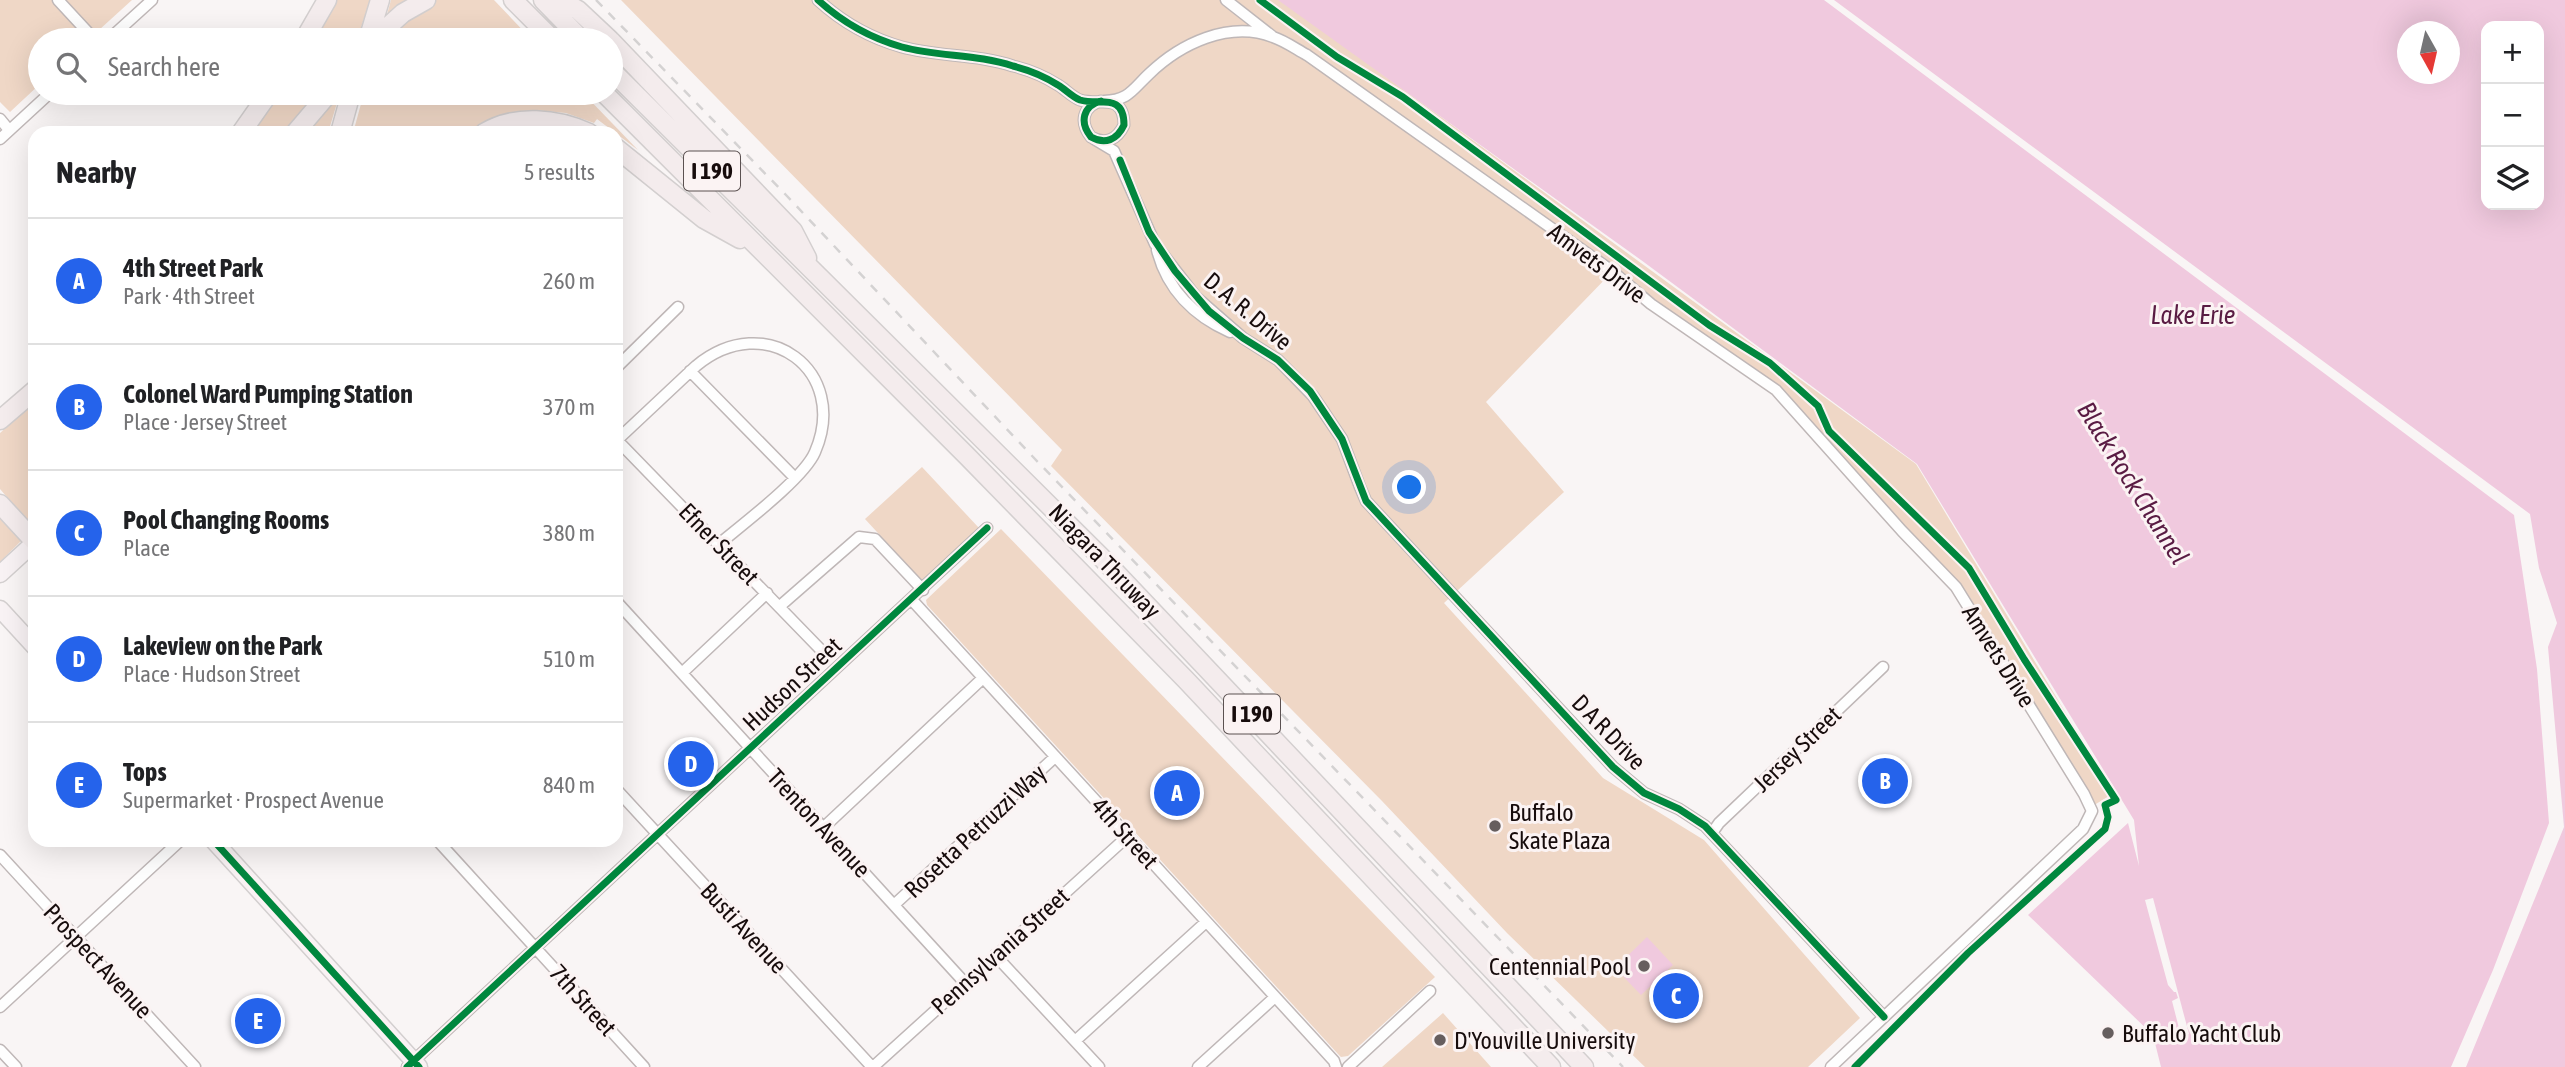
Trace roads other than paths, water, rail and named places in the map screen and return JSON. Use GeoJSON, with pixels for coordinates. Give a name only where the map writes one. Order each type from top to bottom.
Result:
{"type":"FeatureCollection","features":[{"type":"Feature","properties":{"kind":"highway"},"geometry":{"type":"LineString","coordinates":[[311,28],[327,0]]}},
{"type":"Feature","properties":{"kind":"highway"},"geometry":{"type":"LineString","coordinates":[[372,28],[380,0]]}},
{"type":"Feature","properties":{"kind":"highway"},"geometry":{"type":"LineString","coordinates":[[386,28],[403,13],[426,0]]}},
{"type":"Feature","properties":{"kind":"highway"},"geometry":{"type":"LineString","coordinates":[[513,0],[541,28]]}},
{"type":"Feature","properties":{"kind":"highway"},"geometry":{"type":"LineString","coordinates":[[543,0],[570,28]]}},
{"type":"Feature","properties":{"kind":"highway"},"geometry":{"type":"LineString","coordinates":[[560,0],[578,10],[597,28]]}},
{"type":"Feature","properties":{"kind":"highway"},"geometry":{"type":"LineString","coordinates":[[623,54],[793,231],[814,271]]}},
{"type":"Feature","properties":{"kind":"highway","name":"Niagara Thruway"},"geometry":{"type":"LineString","coordinates":[[623,82],[1111,568],[1584,1067]]}},
{"type":"Feature","properties":{"kind":"highway"},"geometry":{"type":"LineString","coordinates":[[246,126],[261,105]]}},
{"type":"Feature","properties":{"kind":"highway"},"geometry":{"type":"LineString","coordinates":[[301,126],[319,105]]}},
{"type":"Feature","properties":{"kind":"highway"},"geometry":{"type":"LineString","coordinates":[[342,126],[348,105]]}},
{"type":"Feature","properties":{"kind":"highway","name":"Niagara Thruway"},"geometry":{"type":"LineString","coordinates":[[616,105],[1176,670],[1551,1067]]}},
{"type":"Feature","properties":{"kind":"highway"},"geometry":{"type":"LineString","coordinates":[[498,126],[529,121],[568,126]]}},
{"type":"Feature","properties":{"kind":"highway"},"geometry":{"type":"LineString","coordinates":[[623,154],[704,219],[758,248]]}},
{"type":"Feature","properties":{"kind":"highway"},"geometry":{"type":"LineString","coordinates":[[0,420],[28,396]]}},
{"type":"Feature","properties":{"kind":"highway"},"geometry":{"type":"LineString","coordinates":[[0,504],[28,534]]}},
{"type":"Feature","properties":{"kind":"main road"},"geometry":{"type":"LineString","coordinates":[[0,574],[28,548]]}},
{"type":"Feature","properties":{"kind":"main road"},"geometry":{"type":"LineString","coordinates":[[0,609],[28,639]]}},
{"type":"Feature","properties":{"kind":"main road"},"geometry":{"type":"LineString","coordinates":[[219,847],[413,1065]]}},
{"type":"Feature","properties":{"kind":"street"},"geometry":{"type":"LineString","coordinates":[[58,0],[84,28]]}},
{"type":"Feature","properties":{"kind":"street"},"geometry":{"type":"LineString","coordinates":[[121,28],[152,0]]}},
{"type":"Feature","properties":{"kind":"street"},"geometry":{"type":"LineString","coordinates":[[818,0],[852,26],[875,37],[926,53],[971,56],[1006,63],[1042,76],[1080,100],[1118,100],[1129,95]]}},
{"type":"Feature","properties":{"kind":"street"},"geometry":{"type":"LineString","coordinates":[[1226,0],[1273,36]]}},
{"type":"Feature","properties":{"kind":"street","name":"Amvets Drive"},"geometry":{"type":"LineString","coordinates":[[1129,95],[1181,48],[1202,39],[1245,32],[1273,36],[1330,71],[1612,271],[1651,304],[1776,390],[1956,587],[2092,811],[2083,829],[1884,1017]]}},
{"type":"Feature","properties":{"kind":"street","name":"D. A. R. Drive"},"geometry":{"type":"LineString","coordinates":[[1120,160],[1119,143],[1129,95]]}},
{"type":"Feature","properties":{"kind":"street"},"geometry":{"type":"LineString","coordinates":[[1074,96],[1080,106],[1084,124],[1086,131],[1094,139],[1112,139],[1119,134],[1124,123],[1119,108],[1102,101],[1089,107],[1084,124]]}},
{"type":"Feature","properties":{"kind":"street"},"geometry":{"type":"LineString","coordinates":[[0,139],[37,105]]}},
{"type":"Feature","properties":{"kind":"street"},"geometry":{"type":"LineString","coordinates":[[0,119],[9,130]]}},
{"type":"Feature","properties":{"kind":"street","name":"D. A. R. Drive"},"geometry":{"type":"LineString","coordinates":[[1094,139],[1111,148],[1120,160],[1155,244],[1196,297],[1243,338],[1278,360],[1313,396],[1342,439],[1366,501],[1379,515]]}},
{"type":"Feature","properties":{"kind":"street"},"geometry":{"type":"LineString","coordinates":[[623,361],[678,307]]}},
{"type":"Feature","properties":{"kind":"street"},"geometry":{"type":"LineString","coordinates":[[623,433],[693,368],[708,356],[729,346],[756,342],[772,344],[785,349],[808,370],[817,384],[821,400],[820,434],[809,464],[719,544]]}},
{"type":"Feature","properties":{"kind":"street"},"geometry":{"type":"LineString","coordinates":[[693,368],[795,478]]}},
{"type":"Feature","properties":{"kind":"street","name":"Efner Street"},"geometry":{"type":"LineString","coordinates":[[623,447],[821,650]]}},
{"type":"Feature","properties":{"kind":"street","name":"D A R Drive"},"geometry":{"type":"LineString","coordinates":[[1379,515],[1628,782],[1695,819],[1712,833],[1884,1017]]}},
{"type":"Feature","properties":{"kind":"street","name":"Hudson Street"},"geometry":{"type":"LineString","coordinates":[[413,1065],[987,528]]}},
{"type":"Feature","properties":{"kind":"street"},"geometry":{"type":"LineString","coordinates":[[780,606],[859,537],[875,539],[923,590]]}},
{"type":"Feature","properties":{"kind":"street"},"geometry":{"type":"LineString","coordinates":[[682,673],[767,593]]}},
{"type":"Feature","properties":{"kind":"street","name":"4th Street"},"geometry":{"type":"LineString","coordinates":[[912,600],[1334,1061],[1336,1067]]}},
{"type":"Feature","properties":{"kind":"street","name":"Trenton Avenue"},"geometry":{"type":"LineString","coordinates":[[623,609],[965,983]]}},
{"type":"Feature","properties":{"kind":"street","name":"Jersey Street"},"geometry":{"type":"LineString","coordinates":[[1712,833],[1719,823],[1883,667]]}},
{"type":"Feature","properties":{"kind":"street"},"geometry":{"type":"LineString","coordinates":[[823,828],[983,678]]}},
{"type":"Feature","properties":{"kind":"street","name":"Rosetta Petruzzi Way"},"geometry":{"type":"LineString","coordinates":[[895,904],[1055,757]]}},
{"type":"Feature","properties":{"kind":"street","name":"Busti Avenue"},"geometry":{"type":"LineString","coordinates":[[623,797],[873,1067]]}},
{"type":"Feature","properties":{"kind":"street","name":"Pennsylvania Street"},"geometry":{"type":"LineString","coordinates":[[873,1067],[1128,836]]}},
{"type":"Feature","properties":{"kind":"street"},"geometry":{"type":"LineString","coordinates":[[0,1007],[173,847]]}},
{"type":"Feature","properties":{"kind":"street","name":"7th Street"},"geometry":{"type":"LineString","coordinates":[[444,847],[644,1067]]}},
{"type":"Feature","properties":{"kind":"street","name":"Prospect Avenue"},"geometry":{"type":"LineString","coordinates":[[0,855],[195,1067]]}},
{"type":"Feature","properties":{"kind":"street"},"geometry":{"type":"LineString","coordinates":[[1075,1041],[1206,922]]}},
{"type":"Feature","properties":{"kind":"street"},"geometry":{"type":"LineString","coordinates":[[995,955],[1099,1067]]}},
{"type":"Feature","properties":{"kind":"street"},"geometry":{"type":"LineString","coordinates":[[1348,1067],[1430,991]]}},
{"type":"Feature","properties":{"kind":"street"},"geometry":{"type":"LineString","coordinates":[[1198,1067],[1275,997]]}},
{"type":"Feature","properties":{"kind":"street"},"geometry":{"type":"LineString","coordinates":[[1831,1067],[1884,1017]]}},
{"type":"Feature","properties":{"kind":"street"},"geometry":{"type":"LineString","coordinates":[[0,1050],[16,1067]]}},
{"type":"Feature","properties":{"kind":"water","name":"Lake Erie"},"geometry":{"type":"Polygon","coordinates":[[[1278,0],[2565,0],[2565,1067],[2161,1067],[2153,1035],[2028,915],[2128,823],[2139,866],[2134,820],[1917,464],[1641,260],[1278,0]]]}},
{"type":"Feature","properties":{"kind":"water","name":"Centennial Pool"},"geometry":{"type":"Polygon","coordinates":[[[1647,937],[1673,965],[1641,995],[1615,968],[1647,937]]]}},
{"type":"Feature","properties":{"kind":"railway"},"geometry":{"type":"LineString","coordinates":[[596,0],[1623,1067]]}},
{"type":"Feature","properties":{"kind":"place","name":"Lakeview on the Park"},"geometry":{"type":"Point","coordinates":[691,764]}},
{"type":"Feature","properties":{"kind":"place","name":"Colonel Ward Pumping Station"},"geometry":{"type":"Point","coordinates":[1885,781]}},
{"type":"Feature","properties":{"kind":"place","name":"4th Street Park"},"geometry":{"type":"Point","coordinates":[1177,793]}},
{"type":"Feature","properties":{"kind":"place","name":"Buffalo Skate Plaza"},"geometry":{"type":"Point","coordinates":[1495,826]}},
{"type":"Feature","properties":{"kind":"place","name":"Centennial Pool"},"geometry":{"type":"Point","coordinates":[1644,966]}},
{"type":"Feature","properties":{"kind":"place","name":"Pool Changing Rooms"},"geometry":{"type":"Point","coordinates":[1676,996]}},
{"type":"Feature","properties":{"kind":"place","name":"Tops"},"geometry":{"type":"Point","coordinates":[258,1021]}},
{"type":"Feature","properties":{"kind":"place","name":"Buffalo Yacht Club"},"geometry":{"type":"Point","coordinates":[2108,1033]}},
{"type":"Feature","properties":{"kind":"place","name":"D'Youville University"},"geometry":{"type":"Point","coordinates":[1440,1040]}},
{"type":"Feature","properties":{"kind":"water label","name":"Black Rock Channel"},"geometry":{"type":"Point","coordinates":[2133,483]}}]}
